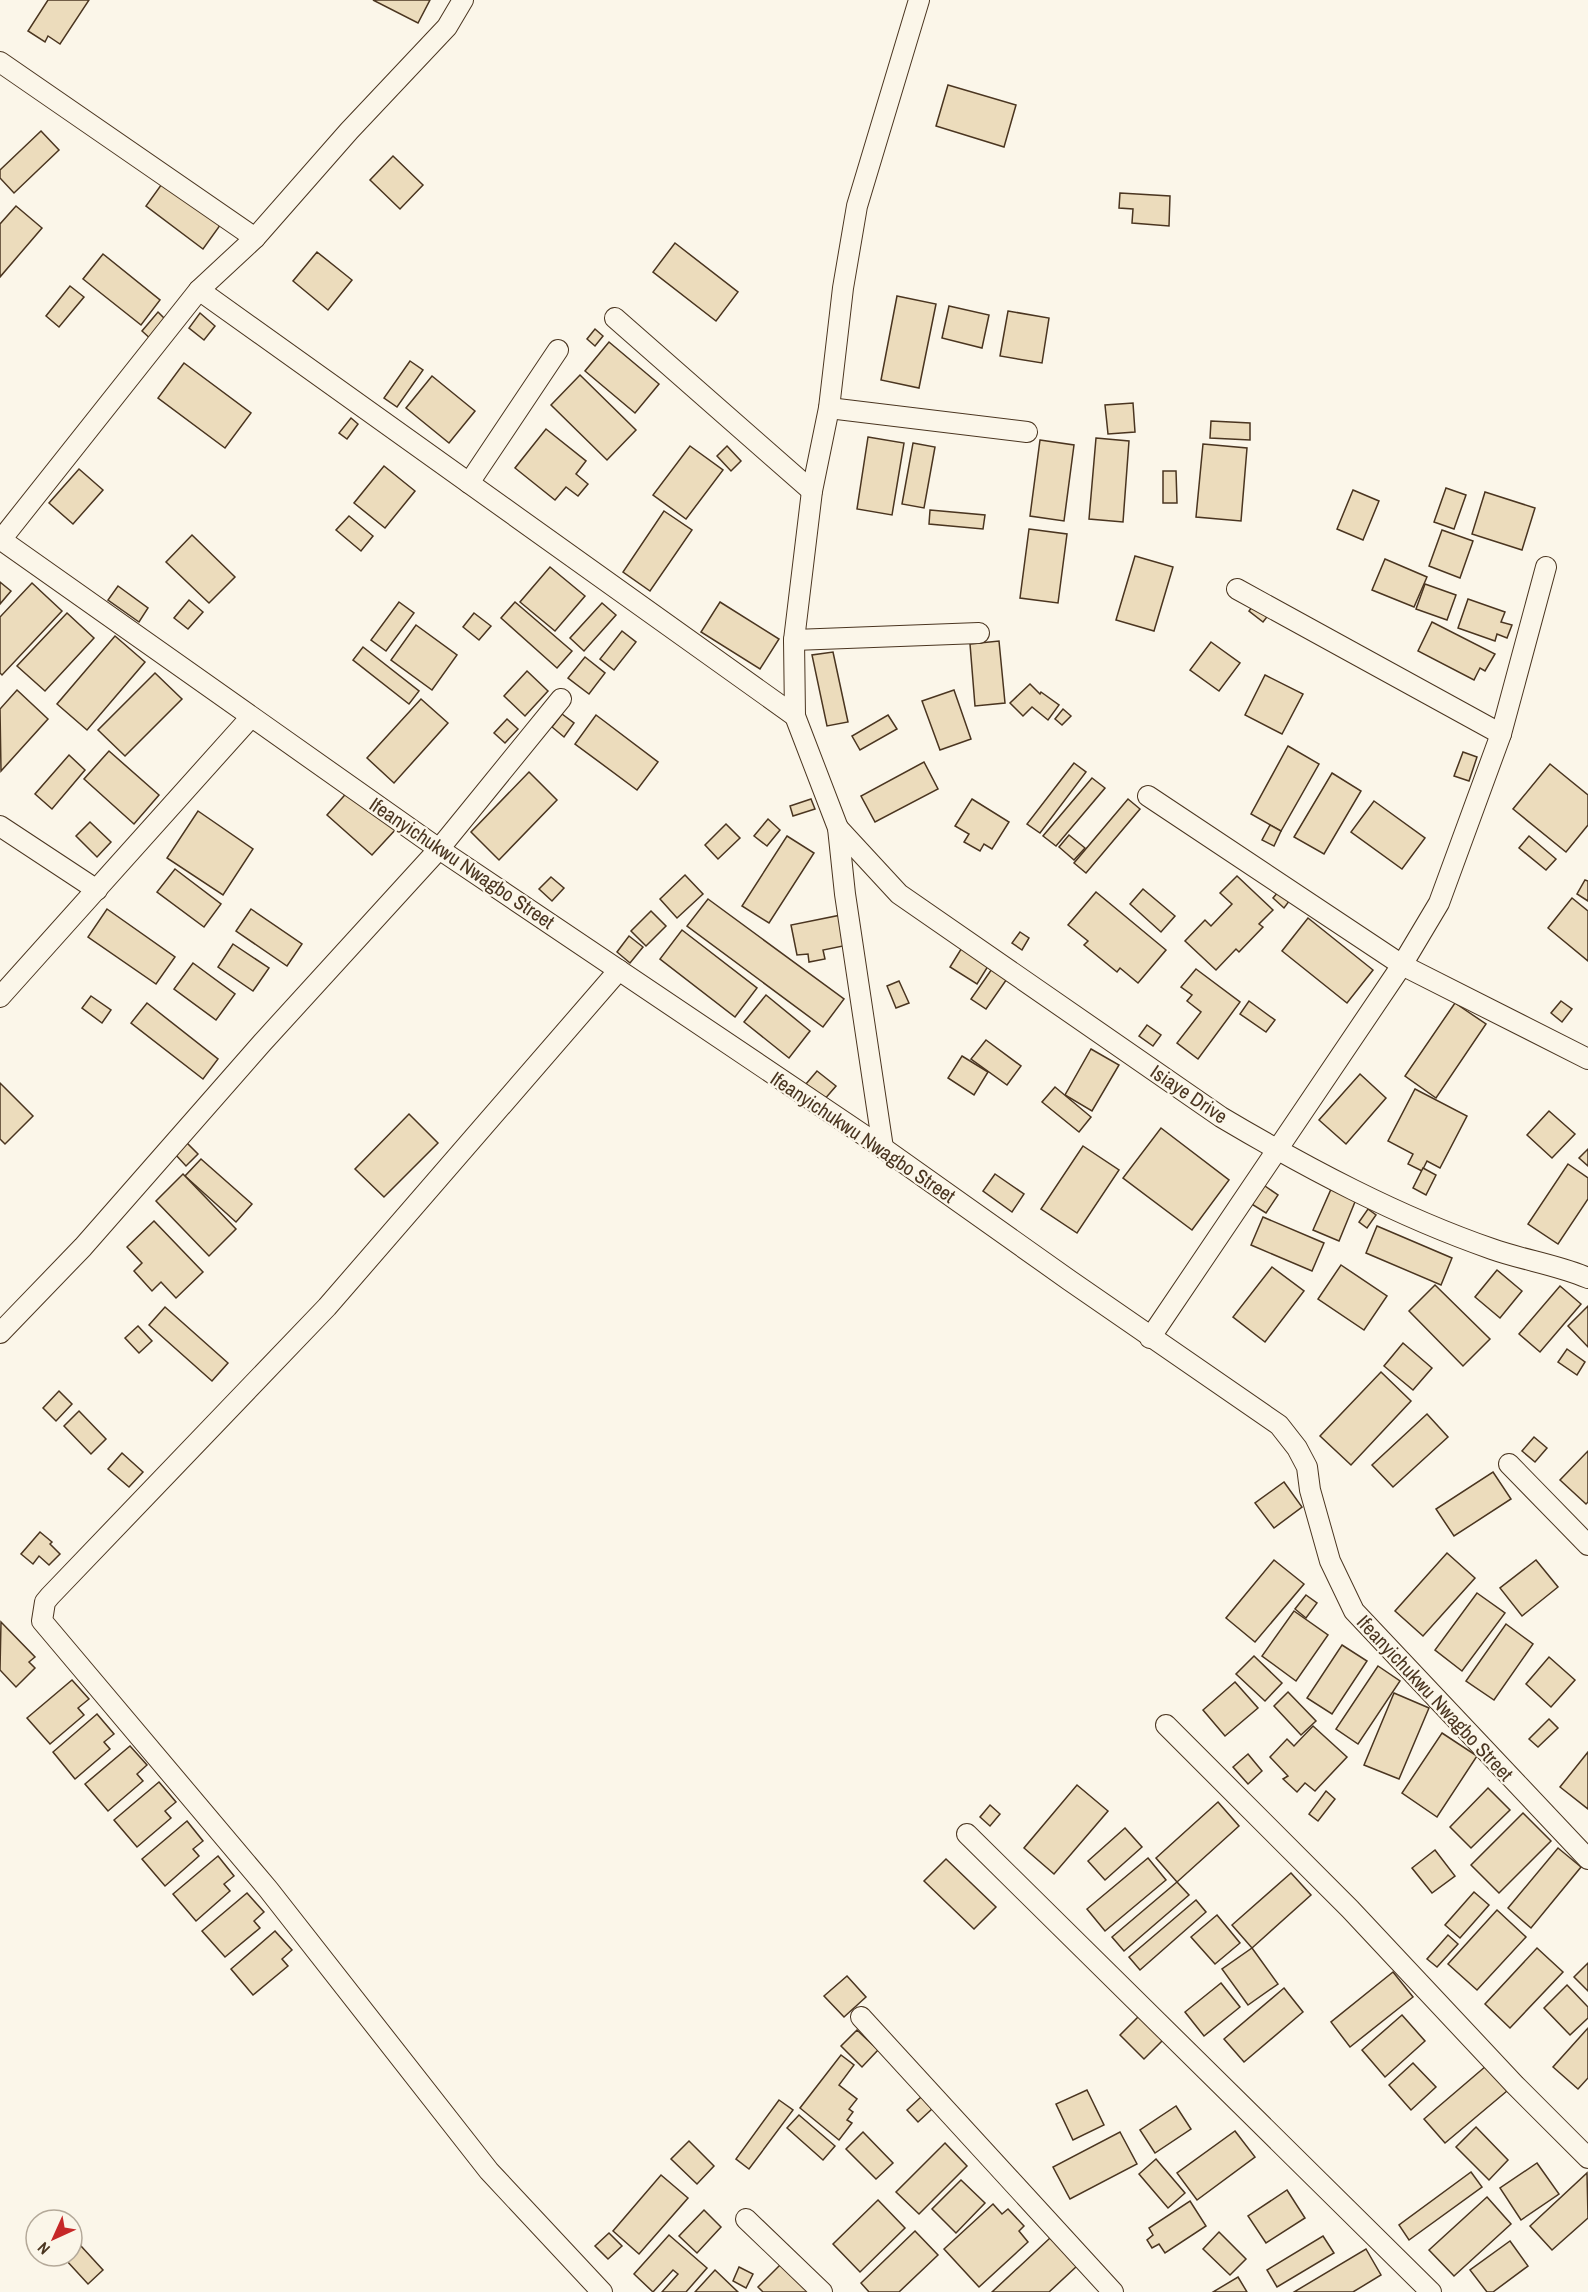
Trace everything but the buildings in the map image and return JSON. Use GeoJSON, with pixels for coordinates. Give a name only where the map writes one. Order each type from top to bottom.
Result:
{"type":"FeatureCollection","features":[{"type":"Feature","properties":{"kind":"street"},"geometry":{"type":"LineString","coordinates":[[0,540],[199,290],[255,238],[349,131],[447,27],[463,0]]}},
{"type":"Feature","properties":{"kind":"street"},"geometry":{"type":"LineString","coordinates":[[883,1148],[845,894],[838,828],[795,716],[794,640],[812,491],[829,408],[843,288],[857,206],[919,0]]}},
{"type":"Feature","properties":{"kind":"street"},"geometry":{"type":"LineString","coordinates":[[0,62],[255,238]]}},
{"type":"Feature","properties":{"kind":"street"},"geometry":{"type":"LineString","coordinates":[[199,290],[795,716]]}},
{"type":"Feature","properties":{"kind":"street"},"geometry":{"type":"LineString","coordinates":[[615,318],[812,491]]}},
{"type":"Feature","properties":{"kind":"street"},"geometry":{"type":"LineString","coordinates":[[469,483],[558,350]]}},
{"type":"Feature","properties":{"kind":"street"},"geometry":{"type":"LineString","coordinates":[[829,408],[1027,432]]}},
{"type":"Feature","properties":{"kind":"street","name":"Ifeanyichukwu Nwagbo Street"},"geometry":{"type":"LineString","coordinates":[[0,540],[439,849],[883,1148],[1150,1338],[1279,1425],[1297,1448],[1307,1467],[1310,1490],[1330,1561],[1354,1611],[1588,1859]]}},
{"type":"Feature","properties":{"kind":"street"},"geometry":{"type":"LineString","coordinates":[[1150,1338],[1402,965],[1439,903],[1501,734],[1546,567]]}},
{"type":"Feature","properties":{"kind":"street"},"geometry":{"type":"LineString","coordinates":[[1237,589],[1501,734]]}},
{"type":"Feature","properties":{"kind":"street"},"geometry":{"type":"LineString","coordinates":[[794,640],[979,633]]}},
{"type":"Feature","properties":{"kind":"street"},"geometry":{"type":"LineString","coordinates":[[0,1332],[83,1247],[262,1042],[439,849],[561,699]]}},
{"type":"Feature","properties":{"kind":"street"},"geometry":{"type":"LineString","coordinates":[[0,997],[251,717]]}},
{"type":"Feature","properties":{"kind":"street"},"geometry":{"type":"LineString","coordinates":[[1148,796],[1402,965],[1588,1059]]}},
{"type":"Feature","properties":{"kind":"street"},"geometry":{"type":"LineString","coordinates":[[0,826],[97,890]]}},
{"type":"Feature","properties":{"kind":"street","name":"Isiaye Drive"},"geometry":{"type":"LineString","coordinates":[[838,828],[899,894],[1221,1117],[1276,1150],[1386,1206],[1492,1249],[1588,1278]]}},
{"type":"Feature","properties":{"kind":"street"},"geometry":{"type":"LineString","coordinates":[[602,2292],[489,2171],[268,1889],[42,1621],[45,1602],[50,1596],[327,1307],[619,970]]}},
{"type":"Feature","properties":{"kind":"street"},"geometry":{"type":"LineString","coordinates":[[1509,1464],[1588,1545]]}},
{"type":"Feature","properties":{"kind":"street"},"geometry":{"type":"LineString","coordinates":[[1166,1725],[1350,1909],[1507,2076],[1588,2158]]}},
{"type":"Feature","properties":{"kind":"street"},"geometry":{"type":"LineString","coordinates":[[967,1834],[1431,2292]]}},
{"type":"Feature","properties":{"kind":"street"},"geometry":{"type":"LineString","coordinates":[[861,2017],[1113,2292]]}},
{"type":"Feature","properties":{"kind":"street"},"geometry":{"type":"LineString","coordinates":[[746,2219],[822,2292]]}}]}
